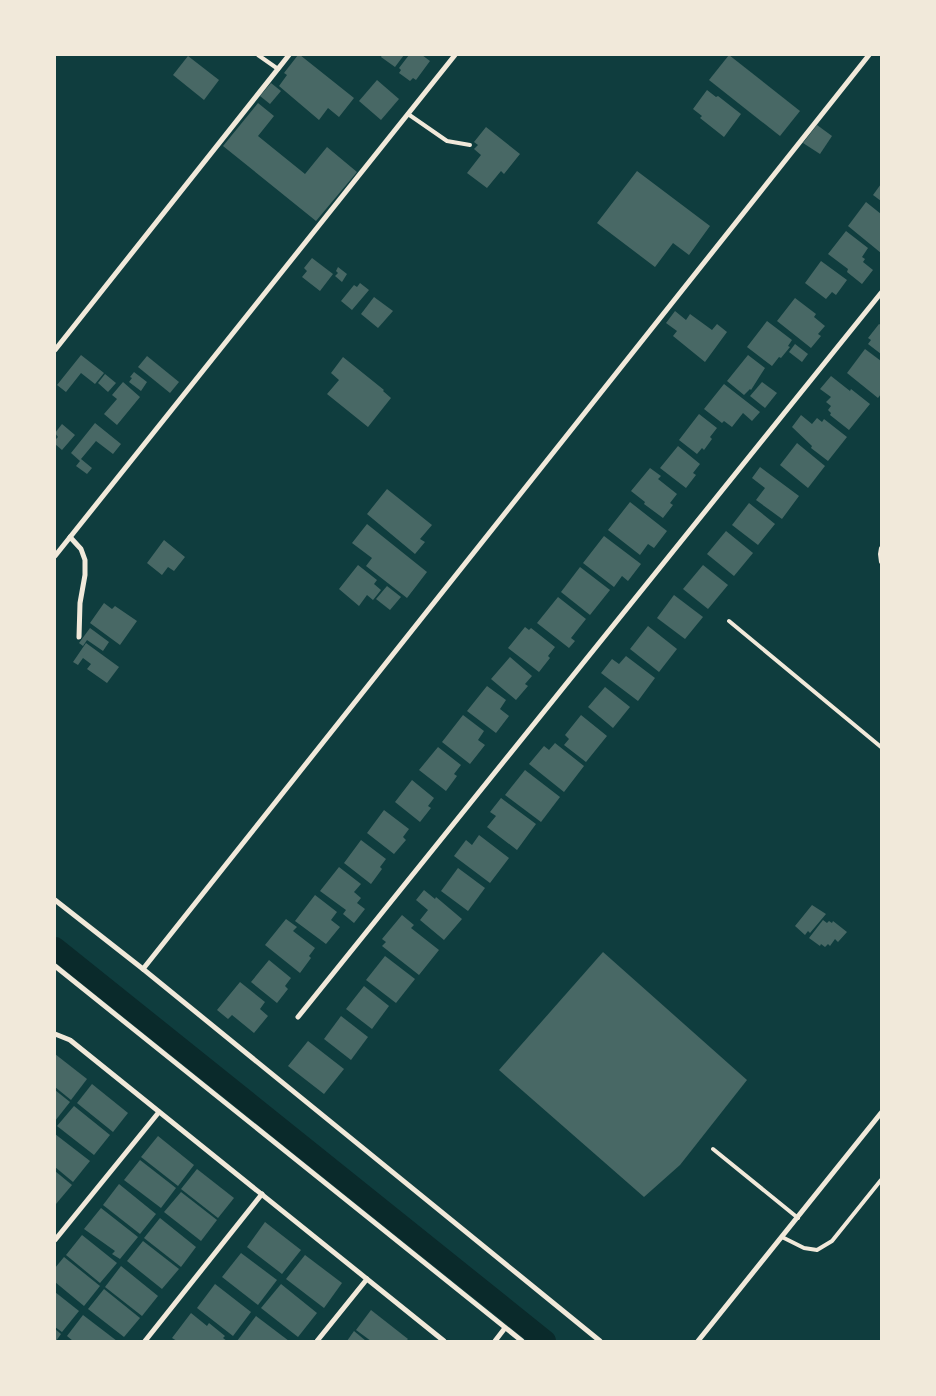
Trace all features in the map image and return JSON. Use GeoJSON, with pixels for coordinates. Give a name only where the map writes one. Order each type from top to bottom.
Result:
{"type":"FeatureCollection","features":[{"type":"Feature","properties":{"kind":"street"},"geometry":{"type":"LineString","coordinates":[[55,350],[289,55]]}},
{"type":"Feature","properties":{"kind":"street"},"geometry":{"type":"LineString","coordinates":[[55,556],[455,55]]}},
{"type":"Feature","properties":{"kind":"street"},"geometry":{"type":"LineString","coordinates":[[143,969],[870,55]]}},
{"type":"Feature","properties":{"kind":"street"},"geometry":{"type":"LineString","coordinates":[[298,1017],[881,293]]}},
{"type":"Feature","properties":{"kind":"street"},"geometry":{"type":"LineString","coordinates":[[70,537],[81,549],[85,560],[85,574],[80,603],[79,637]]}},
{"type":"Feature","properties":{"kind":"street"},"geometry":{"type":"LineString","coordinates":[[55,900],[143,969],[600,1341]]}},
{"type":"Feature","properties":{"kind":"street"},"geometry":{"type":"LineString","coordinates":[[55,966],[522,1341]]}},
{"type":"Feature","properties":{"kind":"street"},"geometry":{"type":"LineString","coordinates":[[55,1034],[70,1040],[444,1341]]}},
{"type":"Feature","properties":{"kind":"street"},"geometry":{"type":"LineString","coordinates":[[55,1240],[159,1112]]}},
{"type":"Feature","properties":{"kind":"street"},"geometry":{"type":"LineString","coordinates":[[698,1341],[881,1114]]}},
{"type":"Feature","properties":{"kind":"street"},"geometry":{"type":"LineString","coordinates":[[145,1341],[262,1194]]}},
{"type":"Feature","properties":{"kind":"street"},"geometry":{"type":"LineString","coordinates":[[317,1341],[367,1279]]}},
{"type":"Feature","properties":{"kind":"street"},"geometry":{"type":"LineString","coordinates":[[495,1341],[505,1328]]}},
{"type":"Feature","properties":{"kind":"lane"},"geometry":{"type":"LineString","coordinates":[[258,55],[278,69]]}},
{"type":"Feature","properties":{"kind":"lane"},"geometry":{"type":"LineString","coordinates":[[408,114],[447,141],[470,145]]}},
{"type":"Feature","properties":{"kind":"lane"},"geometry":{"type":"LineString","coordinates":[[881,548],[881,562]]}},
{"type":"Feature","properties":{"kind":"lane"},"geometry":{"type":"LineString","coordinates":[[729,621],[881,747]]}},
{"type":"Feature","properties":{"kind":"lane"},"geometry":{"type":"LineString","coordinates":[[714,1149],[798,1218]]}},
{"type":"Feature","properties":{"kind":"lane"},"geometry":{"type":"LineString","coordinates":[[782,1237],[804,1248],[817,1250],[832,1241],[881,1180]]}},
{"type":"Feature","properties":{"kind":"building"},"geometry":{"type":"Polygon","coordinates":[[[298,55],[354,98],[339,117],[328,108],[319,120],[279,86],[287,75],[284,73],[298,55]]]}},
{"type":"Feature","properties":{"kind":"building"},"geometry":{"type":"Polygon","coordinates":[[[382,55],[404,55],[395,67],[381,57],[382,55]]]}},
{"type":"Feature","properties":{"kind":"building"},"geometry":{"type":"Polygon","coordinates":[[[409,55],[422,55],[430,61],[416,80],[413,78],[410,81],[399,73],[401,70],[399,68],[409,55]]]}},
{"type":"Feature","properties":{"kind":"building"},"geometry":{"type":"Polygon","coordinates":[[[729,55],[800,111],[780,136],[709,80],[729,55]]]}},
{"type":"Feature","properties":{"kind":"building"},"geometry":{"type":"Polygon","coordinates":[[[188,56],[219,80],[204,100],[173,75],[188,56]]]}},
{"type":"Feature","properties":{"kind":"building"},"geometry":{"type":"Polygon","coordinates":[[[377,80],[399,99],[381,120],[359,101],[377,80]]]}},
{"type":"Feature","properties":{"kind":"building"},"geometry":{"type":"Polygon","coordinates":[[[271,83],[281,91],[270,104],[260,96],[271,83]]]}},
{"type":"Feature","properties":{"kind":"building"},"geometry":{"type":"Polygon","coordinates":[[[707,90],[741,114],[724,137],[700,118],[702,116],[693,109],[707,90]]]}},
{"type":"Feature","properties":{"kind":"building"},"geometry":{"type":"Polygon","coordinates":[[[258,103],[274,116],[258,136],[305,174],[327,147],[357,172],[316,221],[223,146],[258,103]]]}},
{"type":"Feature","properties":{"kind":"building"},"geometry":{"type":"Polygon","coordinates":[[[817,125],[832,136],[820,154],[803,143],[817,125]]]}},
{"type":"Feature","properties":{"kind":"building"},"geometry":{"type":"Polygon","coordinates":[[[486,127],[520,154],[504,174],[501,171],[487,188],[467,173],[481,155],[474,149],[478,145],[474,142],[486,127]]]}},
{"type":"Feature","properties":{"kind":"building"},"geometry":{"type":"Polygon","coordinates":[[[637,171],[710,226],[689,255],[673,243],[655,267],[597,223],[637,171]]]}},
{"type":"Feature","properties":{"kind":"building"},"geometry":{"type":"Polygon","coordinates":[[[881,184],[881,201],[873,195],[881,184]]]}},
{"type":"Feature","properties":{"kind":"building"},"geometry":{"type":"Polygon","coordinates":[[[866,202],[881,214],[881,253],[848,226],[866,202]]]}},
{"type":"Feature","properties":{"kind":"building"},"geometry":{"type":"Polygon","coordinates":[[[846,231],[868,248],[862,257],[865,259],[863,262],[873,270],[862,284],[847,272],[848,269],[828,254],[846,231]]]}},
{"type":"Feature","properties":{"kind":"building"},"geometry":{"type":"Polygon","coordinates":[[[312,258],[333,274],[320,291],[302,277],[307,271],[304,268],[312,258]]]}},
{"type":"Feature","properties":{"kind":"building"},"geometry":{"type":"Polygon","coordinates":[[[821,261],[847,280],[836,295],[832,292],[826,299],[805,283],[821,261]]]}},
{"type":"Feature","properties":{"kind":"building"},"geometry":{"type":"Polygon","coordinates":[[[338,267],[347,274],[342,282],[335,276],[338,273],[336,271],[338,267]]]}},
{"type":"Feature","properties":{"kind":"building"},"geometry":{"type":"Polygon","coordinates":[[[360,283],[369,290],[352,310],[341,301],[354,285],[357,287],[360,283]]]}},
{"type":"Feature","properties":{"kind":"building"},"geometry":{"type":"Polygon","coordinates":[[[374,297],[393,311],[378,328],[361,314],[374,297]]]}},
{"type":"Feature","properties":{"kind":"building"},"geometry":{"type":"Polygon","coordinates":[[[795,298],[816,314],[814,317],[825,326],[818,334],[821,336],[811,348],[777,321],[795,298]]]}},
{"type":"Feature","properties":{"kind":"building"},"geometry":{"type":"Polygon","coordinates":[[[675,311],[686,320],[690,314],[712,330],[717,324],[727,332],[705,362],[673,336],[677,331],[666,323],[675,311]]]}},
{"type":"Feature","properties":{"kind":"building"},"geometry":{"type":"Polygon","coordinates":[[[767,321],[792,340],[788,346],[790,347],[772,366],[747,347],[767,321]]]}},
{"type":"Feature","properties":{"kind":"building"},"geometry":{"type":"Polygon","coordinates":[[[879,324],[881,325],[881,354],[868,344],[871,340],[868,338],[879,324]]]}},
{"type":"Feature","properties":{"kind":"building"},"geometry":{"type":"Polygon","coordinates":[[[795,344],[808,354],[802,362],[789,352],[795,344]]]}},
{"type":"Feature","properties":{"kind":"building"},"geometry":{"type":"Polygon","coordinates":[[[865,349],[881,361],[881,394],[878,398],[847,373],[865,349]]]}},
{"type":"Feature","properties":{"kind":"building"},"geometry":{"type":"Polygon","coordinates":[[[81,355],[104,373],[95,384],[81,373],[66,392],[57,385],[81,355]]]}},
{"type":"Feature","properties":{"kind":"building"},"geometry":{"type":"Polygon","coordinates":[[[748,355],[765,368],[751,390],[744,395],[727,381],[748,355]]]}},
{"type":"Feature","properties":{"kind":"building"},"geometry":{"type":"Polygon","coordinates":[[[147,356],[179,382],[170,393],[138,367],[147,356]]]}},
{"type":"Feature","properties":{"kind":"building"},"geometry":{"type":"Polygon","coordinates":[[[343,357],[384,390],[391,398],[368,427],[327,394],[339,380],[331,373],[343,357]]]}},
{"type":"Feature","properties":{"kind":"building"},"geometry":{"type":"Polygon","coordinates":[[[134,372],[147,382],[141,391],[129,382],[134,372]]]}},
{"type":"Feature","properties":{"kind":"building"},"geometry":{"type":"Polygon","coordinates":[[[105,374],[116,383],[108,392],[98,383],[105,374]]]}},
{"type":"Feature","properties":{"kind":"building"},"geometry":{"type":"Polygon","coordinates":[[[831,376],[870,404],[849,430],[830,415],[831,413],[828,410],[831,406],[826,402],[831,397],[820,389],[831,376]]]}},
{"type":"Feature","properties":{"kind":"building"},"geometry":{"type":"Polygon","coordinates":[[[123,382],[140,397],[117,425],[104,414],[117,399],[112,395],[123,382]]]}},
{"type":"Feature","properties":{"kind":"building"},"geometry":{"type":"Polygon","coordinates":[[[762,382],[777,393],[765,408],[750,396],[762,382]]]}},
{"type":"Feature","properties":{"kind":"building"},"geometry":{"type":"Polygon","coordinates":[[[724,384],[760,412],[752,421],[743,413],[732,427],[724,421],[722,423],[704,409],[724,384]]]}},
{"type":"Feature","properties":{"kind":"building"},"geometry":{"type":"Polygon","coordinates":[[[699,414],[717,428],[704,450],[702,448],[697,454],[679,440],[699,414]]]}},
{"type":"Feature","properties":{"kind":"building"},"geometry":{"type":"Polygon","coordinates":[[[801,415],[812,424],[817,418],[822,422],[824,419],[847,437],[828,461],[811,448],[812,446],[792,427],[801,415]]]}},
{"type":"Feature","properties":{"kind":"building"},"geometry":{"type":"Polygon","coordinates":[[[95,423],[121,444],[113,454],[96,441],[81,459],[92,468],[87,474],[76,466],[80,461],[71,453],[95,423]]]}},
{"type":"Feature","properties":{"kind":"building"},"geometry":{"type":"Polygon","coordinates":[[[62,424],[75,435],[62,450],[55,444],[55,440],[58,437],[55,433],[62,424]]]}},
{"type":"Feature","properties":{"kind":"building"},"geometry":{"type":"Polygon","coordinates":[[[797,443],[825,466],[808,488],[780,465],[797,443]]]}},
{"type":"Feature","properties":{"kind":"building"},"geometry":{"type":"Polygon","coordinates":[[[678,446],[700,464],[693,473],[696,475],[686,488],[660,468],[678,446]]]}},
{"type":"Feature","properties":{"kind":"building"},"geometry":{"type":"Polygon","coordinates":[[[760,467],[799,496],[782,519],[756,500],[765,488],[752,478],[760,467]]]}},
{"type":"Feature","properties":{"kind":"building"},"geometry":{"type":"Polygon","coordinates":[[[650,468],[661,476],[658,479],[677,494],[670,503],[673,505],[663,518],[644,504],[645,502],[631,491],[650,468]]]}},
{"type":"Feature","properties":{"kind":"building"},"geometry":{"type":"Polygon","coordinates":[[[387,489],[432,525],[420,539],[425,542],[415,554],[367,514],[387,489]]]}},
{"type":"Feature","properties":{"kind":"building"},"geometry":{"type":"Polygon","coordinates":[[[630,502],[667,531],[654,548],[648,544],[640,555],[608,530],[630,502]]]}},
{"type":"Feature","properties":{"kind":"building"},"geometry":{"type":"Polygon","coordinates":[[[749,503],[775,524],[758,545],[732,525],[749,503]]]}},
{"type":"Feature","properties":{"kind":"building"},"geometry":{"type":"Polygon","coordinates":[[[367,524],[427,572],[407,598],[366,566],[372,558],[352,543],[367,524]]]}},
{"type":"Feature","properties":{"kind":"building"},"geometry":{"type":"Polygon","coordinates":[[[726,531],[753,553],[734,576],[707,554],[726,531]]]}},
{"type":"Feature","properties":{"kind":"building"},"geometry":{"type":"Polygon","coordinates":[[[604,536],[641,564],[628,581],[622,576],[614,587],[583,563],[604,536]]]}},
{"type":"Feature","properties":{"kind":"building"},"geometry":{"type":"Polygon","coordinates":[[[164,540],[185,557],[174,571],[168,567],[162,575],[147,563],[164,540]]]}},
{"type":"Feature","properties":{"kind":"building"},"geometry":{"type":"Polygon","coordinates":[[[358,565],[377,580],[374,584],[381,590],[373,600],[367,595],[359,606],[339,589],[358,565]]]}},
{"type":"Feature","properties":{"kind":"building"},"geometry":{"type":"Polygon","coordinates":[[[703,565],[728,585],[708,609],[683,589],[703,565]]]}},
{"type":"Feature","properties":{"kind":"building"},"geometry":{"type":"Polygon","coordinates":[[[580,567],[610,590],[590,615],[561,592],[580,567]]]}},
{"type":"Feature","properties":{"kind":"building"},"geometry":{"type":"Polygon","coordinates":[[[387,586],[401,597],[390,610],[376,599],[387,586]]]}},
{"type":"Feature","properties":{"kind":"building"},"geometry":{"type":"Polygon","coordinates":[[[674,595],[703,617],[685,639],[657,618],[674,595]]]}},
{"type":"Feature","properties":{"kind":"building"},"geometry":{"type":"Polygon","coordinates":[[[558,597],[586,619],[571,638],[575,641],[569,648],[537,623],[558,597]]]}},
{"type":"Feature","properties":{"kind":"building"},"geometry":{"type":"Polygon","coordinates":[[[104,603],[112,609],[115,606],[137,621],[120,645],[90,623],[104,603]]]}},
{"type":"Feature","properties":{"kind":"building"},"geometry":{"type":"Polygon","coordinates":[[[648,626],[677,649],[659,672],[630,649],[648,626]]]}},
{"type":"Feature","properties":{"kind":"building"},"geometry":{"type":"Polygon","coordinates":[[[525,627],[529,630],[531,628],[555,647],[548,656],[550,658],[539,672],[508,648],[525,627]]]}},
{"type":"Feature","properties":{"kind":"building"},"geometry":{"type":"Polygon","coordinates":[[[90,628],[109,642],[103,651],[87,640],[83,646],[79,643],[90,628]]]}},
{"type":"Feature","properties":{"kind":"building"},"geometry":{"type":"Polygon","coordinates":[[[86,643],[119,667],[107,683],[87,669],[91,664],[83,658],[78,665],[73,662],[86,643]]]}},
{"type":"Feature","properties":{"kind":"building"},"geometry":{"type":"Polygon","coordinates":[[[626,656],[655,678],[638,701],[601,673],[612,659],[619,664],[626,656]]]}},
{"type":"Feature","properties":{"kind":"building"},"geometry":{"type":"Polygon","coordinates":[[[510,657],[532,676],[525,684],[528,686],[516,700],[491,679],[510,657]]]}},
{"type":"Feature","properties":{"kind":"building"},"geometry":{"type":"Polygon","coordinates":[[[487,686],[506,700],[500,709],[509,716],[496,733],[467,711],[487,686]]]}},
{"type":"Feature","properties":{"kind":"building"},"geometry":{"type":"Polygon","coordinates":[[[605,687],[630,707],[613,728],[588,707],[605,687]]]}},
{"type":"Feature","properties":{"kind":"building"},"geometry":{"type":"Polygon","coordinates":[[[463,715],[484,731],[478,740],[485,745],[470,764],[442,742],[463,715]]]}},
{"type":"Feature","properties":{"kind":"building"},"geometry":{"type":"Polygon","coordinates":[[[581,715],[607,736],[586,762],[564,745],[569,739],[565,735],[581,715]]]}},
{"type":"Feature","properties":{"kind":"building"},"geometry":{"type":"Polygon","coordinates":[[[555,743],[584,766],[564,792],[529,764],[544,746],[549,750],[555,743]]]}},
{"type":"Feature","properties":{"kind":"building"},"geometry":{"type":"Polygon","coordinates":[[[438,747],[461,765],[454,774],[457,776],[446,791],[419,770],[438,747]]]}},
{"type":"Feature","properties":{"kind":"building"},"geometry":{"type":"Polygon","coordinates":[[[525,770],[560,797],[541,822],[505,795],[525,770]]]}},
{"type":"Feature","properties":{"kind":"building"},"geometry":{"type":"Polygon","coordinates":[[[412,780],[434,798],[428,806],[431,808],[420,822],[395,802],[412,780]]]}},
{"type":"Feature","properties":{"kind":"building"},"geometry":{"type":"Polygon","coordinates":[[[501,798],[536,824],[517,850],[487,827],[496,816],[490,812],[501,798]]]}},
{"type":"Feature","properties":{"kind":"building"},"geometry":{"type":"Polygon","coordinates":[[[384,810],[409,829],[403,837],[406,840],[394,854],[367,833],[384,810]]]}},
{"type":"Feature","properties":{"kind":"building"},"geometry":{"type":"Polygon","coordinates":[[[479,835],[509,858],[490,883],[454,856],[466,840],[472,845],[479,835]]]}},
{"type":"Feature","properties":{"kind":"building"},"geometry":{"type":"Polygon","coordinates":[[[361,840],[386,859],[380,867],[382,869],[371,884],[344,863],[361,840]]]}},
{"type":"Feature","properties":{"kind":"building"},"geometry":{"type":"Polygon","coordinates":[[[339,867],[361,884],[354,892],[361,898],[357,903],[365,909],[354,923],[343,914],[346,910],[320,891],[339,867]]]}},
{"type":"Feature","properties":{"kind":"building"},"geometry":{"type":"Polygon","coordinates":[[[458,868],[485,888],[468,911],[441,891],[458,868]]]}},
{"type":"Feature","properties":{"kind":"building"},"geometry":{"type":"Polygon","coordinates":[[[424,890],[435,899],[436,897],[462,919],[444,940],[420,920],[428,910],[416,900],[424,890]]]}},
{"type":"Feature","properties":{"kind":"building"},"geometry":{"type":"Polygon","coordinates":[[[315,895],[337,912],[331,920],[340,927],[326,944],[295,921],[315,895]]]}},
{"type":"Feature","properties":{"kind":"building"},"geometry":{"type":"Polygon","coordinates":[[[812,905],[826,914],[810,933],[808,931],[805,935],[795,926],[812,905]]]}},
{"type":"Feature","properties":{"kind":"building"},"geometry":{"type":"Polygon","coordinates":[[[402,915],[414,925],[411,928],[439,950],[419,975],[382,946],[386,942],[382,939],[402,915]]]}},
{"type":"Feature","properties":{"kind":"building"},"geometry":{"type":"Polygon","coordinates":[[[286,919],[297,927],[293,931],[315,948],[309,956],[311,958],[300,973],[265,945],[286,919]]]}},
{"type":"Feature","properties":{"kind":"building"},"geometry":{"type":"Polygon","coordinates":[[[823,920],[827,923],[829,921],[832,923],[833,921],[847,932],[838,942],[835,939],[830,946],[828,944],[825,947],[821,944],[820,946],[809,938],[823,920]]]}},
{"type":"Feature","properties":{"kind":"building"},"geometry":{"type":"Polygon","coordinates":[[[603,952],[747,1080],[680,1165],[644,1197],[499,1070],[603,952]]]}},
{"type":"Feature","properties":{"kind":"building"},"geometry":{"type":"Polygon","coordinates":[[[385,956],[415,979],[396,1003],[366,980],[385,956]]]}},
{"type":"Feature","properties":{"kind":"building"},"geometry":{"type":"Polygon","coordinates":[[[269,960],[291,978],[285,986],[288,989],[277,1003],[251,982],[269,960]]]}},
{"type":"Feature","properties":{"kind":"building"},"geometry":{"type":"Polygon","coordinates":[[[240,982],[265,1002],[260,1009],[268,1016],[254,1033],[232,1015],[228,1019],[217,1010],[240,982]]]}},
{"type":"Feature","properties":{"kind":"building"},"geometry":{"type":"Polygon","coordinates":[[[364,986],[389,1006],[372,1029],[346,1009],[364,986]]]}},
{"type":"Feature","properties":{"kind":"building"},"geometry":{"type":"Polygon","coordinates":[[[341,1016],[368,1037],[351,1060],[324,1039],[341,1016]]]}},
{"type":"Feature","properties":{"kind":"building"},"geometry":{"type":"Polygon","coordinates":[[[308,1041],[344,1069],[324,1094],[288,1066],[308,1041]]]}},
{"type":"Feature","properties":{"kind":"building"},"geometry":{"type":"Polygon","coordinates":[[[55,1054],[87,1079],[71,1100],[55,1087],[55,1054]]]}},
{"type":"Feature","properties":{"kind":"building"},"geometry":{"type":"Polygon","coordinates":[[[92,1084],[128,1113],[113,1132],[77,1103],[92,1084]]]}},
{"type":"Feature","properties":{"kind":"building"},"geometry":{"type":"Polygon","coordinates":[[[55,1090],[70,1102],[55,1121],[55,1090]]]}},
{"type":"Feature","properties":{"kind":"building"},"geometry":{"type":"Polygon","coordinates":[[[74,1106],[110,1135],[94,1155],[57,1126],[74,1106]]]}},
{"type":"Feature","properties":{"kind":"building"},"geometry":{"type":"Polygon","coordinates":[[[55,1134],[90,1161],[73,1182],[55,1167],[55,1134]]]}},
{"type":"Feature","properties":{"kind":"building"},"geometry":{"type":"Polygon","coordinates":[[[158,1136],[194,1165],[178,1186],[141,1157],[158,1136]]]}},
{"type":"Feature","properties":{"kind":"building"},"geometry":{"type":"Polygon","coordinates":[[[140,1160],[176,1188],[161,1208],[124,1180],[140,1160]]]}},
{"type":"Feature","properties":{"kind":"building"},"geometry":{"type":"Polygon","coordinates":[[[197,1169],[234,1198],[218,1218],[181,1189],[197,1169]]]}},
{"type":"Feature","properties":{"kind":"building"},"geometry":{"type":"Polygon","coordinates":[[[55,1171],[72,1185],[56,1204],[55,1203],[55,1171]]]}},
{"type":"Feature","properties":{"kind":"building"},"geometry":{"type":"Polygon","coordinates":[[[119,1184],[156,1214],[140,1234],[103,1205],[119,1184]]]}},
{"type":"Feature","properties":{"kind":"building"},"geometry":{"type":"Polygon","coordinates":[[[181,1192],[217,1220],[201,1241],[164,1212],[181,1192]]]}},
{"type":"Feature","properties":{"kind":"building"},"geometry":{"type":"Polygon","coordinates":[[[101,1208],[138,1237],[120,1259],[112,1254],[115,1251],[84,1229],[101,1208]]]}},
{"type":"Feature","properties":{"kind":"building"},"geometry":{"type":"Polygon","coordinates":[[[160,1218],[196,1247],[181,1267],[144,1238],[160,1218]]]}},
{"type":"Feature","properties":{"kind":"building"},"geometry":{"type":"Polygon","coordinates":[[[265,1222],[301,1250],[282,1274],[247,1247],[265,1222]]]}},
{"type":"Feature","properties":{"kind":"building"},"geometry":{"type":"Polygon","coordinates":[[[82,1235],[117,1263],[100,1283],[66,1255],[82,1235]]]}},
{"type":"Feature","properties":{"kind":"building"},"geometry":{"type":"Polygon","coordinates":[[[143,1241],[179,1269],[162,1289],[127,1261],[143,1241]]]}},
{"type":"Feature","properties":{"kind":"building"},"geometry":{"type":"Polygon","coordinates":[[[241,1253],[277,1280],[258,1305],[222,1277],[241,1253]]]}},
{"type":"Feature","properties":{"kind":"building"},"geometry":{"type":"Polygon","coordinates":[[[305,1255],[342,1283],[324,1308],[286,1279],[305,1255]]]}},
{"type":"Feature","properties":{"kind":"building"},"geometry":{"type":"Polygon","coordinates":[[[64,1257],[100,1286],[84,1306],[55,1282],[55,1268],[64,1257]]]}},
{"type":"Feature","properties":{"kind":"building"},"geometry":{"type":"Polygon","coordinates":[[[121,1266],[158,1296],[142,1316],[105,1287],[121,1266]]]}},
{"type":"Feature","properties":{"kind":"building"},"geometry":{"type":"Polygon","coordinates":[[[215,1284],[251,1312],[233,1336],[197,1308],[215,1284]]]}},
{"type":"Feature","properties":{"kind":"building"},"geometry":{"type":"Polygon","coordinates":[[[281,1284],[317,1313],[298,1337],[261,1308],[281,1284]]]}},
{"type":"Feature","properties":{"kind":"building"},"geometry":{"type":"Polygon","coordinates":[[[104,1289],[140,1318],[124,1337],[88,1309],[104,1289]]]}},
{"type":"Feature","properties":{"kind":"building"},"geometry":{"type":"Polygon","coordinates":[[[55,1292],[79,1311],[62,1332],[55,1327],[55,1292]]]}},
{"type":"Feature","properties":{"kind":"building"},"geometry":{"type":"Polygon","coordinates":[[[371,1310],[408,1339],[406,1341],[371,1341],[356,1330],[371,1310]]]}},
{"type":"Feature","properties":{"kind":"building"},"geometry":{"type":"Polygon","coordinates":[[[191,1313],[207,1326],[209,1323],[225,1336],[223,1338],[227,1341],[177,1341],[172,1338],[191,1313]]]}},
{"type":"Feature","properties":{"kind":"building"},"geometry":{"type":"Polygon","coordinates":[[[83,1315],[117,1341],[73,1341],[67,1336],[83,1315]]]}},
{"type":"Feature","properties":{"kind":"building"},"geometry":{"type":"Polygon","coordinates":[[[256,1316],[289,1341],[237,1341],[256,1316]]]}},
{"type":"Feature","properties":{"kind":"building"},"geometry":{"type":"Polygon","coordinates":[[[55,1329],[61,1334],[56,1341],[55,1341],[55,1329]]]}},
{"type":"Feature","properties":{"kind":"building"},"geometry":{"type":"Polygon","coordinates":[[[354,1331],[366,1341],[347,1341],[354,1331]]]}},
{"type":"Feature","properties":{"kind":"waterway"},"geometry":{"type":"LineString","coordinates":[[55,948],[545,1341]]}}]}
